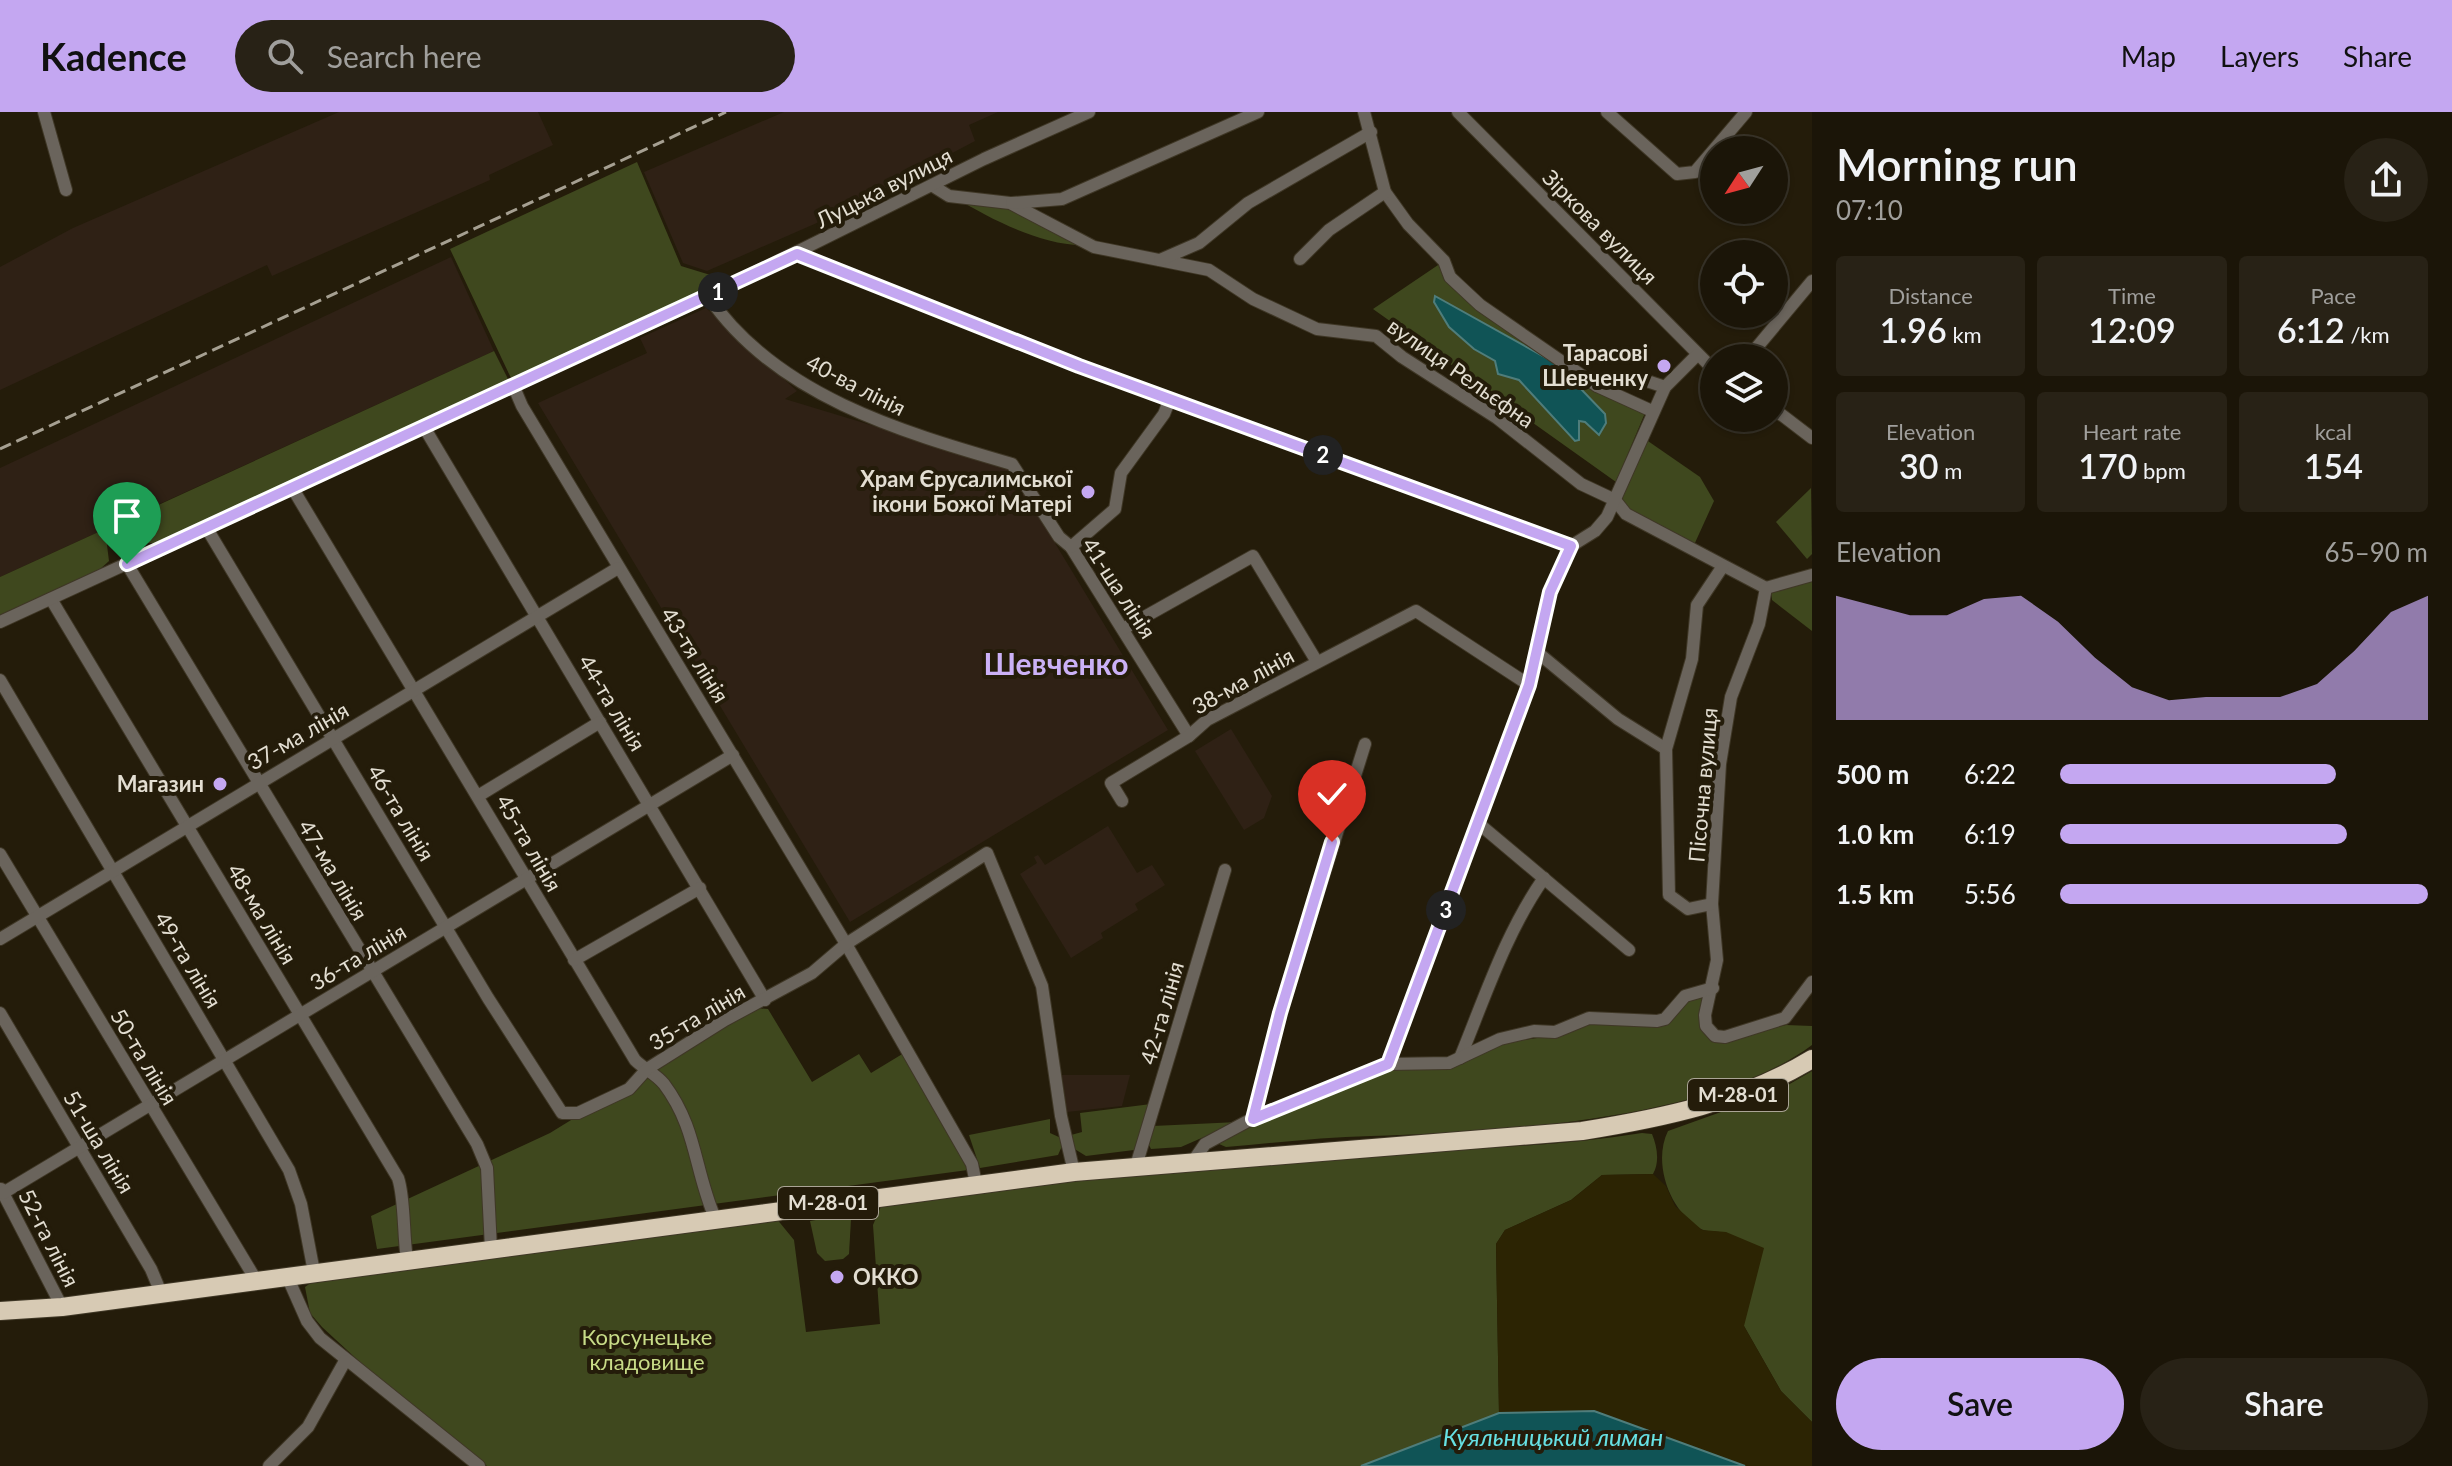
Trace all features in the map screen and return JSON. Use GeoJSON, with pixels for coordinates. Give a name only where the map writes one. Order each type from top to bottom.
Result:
{"type":"FeatureCollection","features":[{"type":"Feature","properties":{"kind":"highway","name":"М-28-01"},"geometry":{"type":"LineString","coordinates":[[0,1311],[62,1307],[1074,1172],[1582,1131],[1659,1118],[1719,1102],[1758,1088],[1812,1059]]}},
{"type":"Feature","properties":{"kind":"street"},"geometry":{"type":"LineString","coordinates":[[44,112],[66,190]]}},
{"type":"Feature","properties":{"kind":"street","name":"Луцька вулиця"},"geometry":{"type":"LineString","coordinates":[[0,622],[708,296],[1089,112]]}},
{"type":"Feature","properties":{"kind":"street"},"geometry":{"type":"LineString","coordinates":[[1010,203],[1062,199],[1258,112]]}},
{"type":"Feature","properties":{"kind":"street"},"geometry":{"type":"LineString","coordinates":[[1364,112],[1385,192],[1408,224],[1444,261],[1450,277],[1480,305],[1597,386],[1652,411]]}},
{"type":"Feature","properties":{"kind":"street","name":"Зіркова вулиця"},"geometry":{"type":"LineString","coordinates":[[1458,112],[1700,358]]}},
{"type":"Feature","properties":{"kind":"street"},"geometry":{"type":"LineString","coordinates":[[1607,112],[1677,174],[1686,175],[1695,172],[1746,112]]}},
{"type":"Feature","properties":{"kind":"street"},"geometry":{"type":"LineString","coordinates":[[1160,260],[1199,243],[1248,203],[1371,132]]}},
{"type":"Feature","properties":{"kind":"street","name":"вулиця Рельєфна"},"geometry":{"type":"LineString","coordinates":[[933,186],[949,196],[1010,203],[1094,247],[1222,275],[1253,299],[1317,329],[1376,336],[1402,357],[1497,418],[1581,484],[1615,500],[1626,514],[1766,588]]}},
{"type":"Feature","properties":{"kind":"street"},"geometry":{"type":"LineString","coordinates":[[1300,259],[1329,230],[1385,192]]}},
{"type":"Feature","properties":{"kind":"street"},"geometry":{"type":"LineString","coordinates":[[797,254],[914,303],[1571,546]]}},
{"type":"Feature","properties":{"kind":"street"},"geometry":{"type":"LineString","coordinates":[[1760,344],[1812,281]]}},
{"type":"Feature","properties":{"kind":"street","name":"40-ва лінія"},"geometry":{"type":"LineString","coordinates":[[708,296],[730,327],[786,371],[834,401],[913,435],[1012,464]]}},
{"type":"Feature","properties":{"kind":"street"},"geometry":{"type":"LineString","coordinates":[[1595,531],[1615,500],[1665,387],[1697,355]]}},
{"type":"Feature","properties":{"kind":"street"},"geometry":{"type":"LineString","coordinates":[[1597,386],[1635,377],[1665,387]]}},
{"type":"Feature","properties":{"kind":"street","name":"43-тя лінія"},"geometry":{"type":"LineString","coordinates":[[513,385],[522,406],[846,944],[958,1137],[972,1164],[976,1184]]}},
{"type":"Feature","properties":{"kind":"street"},"geometry":{"type":"LineString","coordinates":[[1071,547],[1112,515],[1118,501],[1121,473],[1164,414],[1170,399]]}},
{"type":"Feature","properties":{"kind":"street"},"geometry":{"type":"LineString","coordinates":[[1788,420],[1812,438]]}},
{"type":"Feature","properties":{"kind":"street","name":"44-та лінія"},"geometry":{"type":"LineString","coordinates":[[424,427],[765,1000]]}},
{"type":"Feature","properties":{"kind":"street","name":"41-ша лінія"},"geometry":{"type":"LineString","coordinates":[[1012,464],[1059,537],[1071,547],[1189,736]]}},
{"type":"Feature","properties":{"kind":"street","name":"45-та лінія"},"geometry":{"type":"LineString","coordinates":[[293,489],[635,1060],[663,1084],[684,1115],[693,1135],[699,1181],[715,1218]]}},
{"type":"Feature","properties":{"kind":"street"},"geometry":{"type":"LineString","coordinates":[[1388,1064],[1529,685],[1550,592],[1571,546],[1595,531],[1639,521]]}},
{"type":"Feature","properties":{"kind":"street","name":"46-та лінія"},"geometry":{"type":"LineString","coordinates":[[206,527],[558,1109],[567,1115]]}},
{"type":"Feature","properties":{"kind":"street"},"geometry":{"type":"LineString","coordinates":[[1123,629],[1253,556],[1317,662]]}},
{"type":"Feature","properties":{"kind":"street","name":"47-ма лінія"},"geometry":{"type":"LineString","coordinates":[[127,564],[477,1144],[487,1168],[491,1249]]}},
{"type":"Feature","properties":{"kind":"street"},"geometry":{"type":"LineString","coordinates":[[1712,904],[1688,909],[1669,895],[1666,749],[1692,659],[1697,605],[1723,566]]}},
{"type":"Feature","properties":{"kind":"street","name":"37-ма лінія"},"geometry":{"type":"LineString","coordinates":[[0,939],[618,568]]}},
{"type":"Feature","properties":{"kind":"street"},"geometry":{"type":"LineString","coordinates":[[1766,588],[1812,575]]}},
{"type":"Feature","properties":{"kind":"street","name":"Пісочна вулиця"},"geometry":{"type":"LineString","coordinates":[[1766,588],[1759,624],[1731,697],[1724,734],[1712,904],[1717,960],[1705,1020],[1715,1036],[1725,1037],[1785,1018],[1812,982]]}},
{"type":"Feature","properties":{"kind":"street","name":"48-ма лінія"},"geometry":{"type":"LineString","coordinates":[[51,599],[398,1178],[403,1192],[401,1216],[407,1259]]}},
{"type":"Feature","properties":{"kind":"street","name":"38-ма лінія"},"geometry":{"type":"LineString","coordinates":[[1122,801],[1111,783],[1189,736],[1207,720],[1416,611],[1529,685]]}},
{"type":"Feature","properties":{"kind":"street"},"geometry":{"type":"LineString","coordinates":[[1537,652],[1618,719],[1666,749]]}},
{"type":"Feature","properties":{"kind":"street","name":"49-та лінія"},"geometry":{"type":"LineString","coordinates":[[0,680],[292,1178],[314,1272]]}},
{"type":"Feature","properties":{"kind":"street"},"geometry":{"type":"LineString","coordinates":[[478,796],[600,722]]}},
{"type":"Feature","properties":{"kind":"street"},"geometry":{"type":"LineString","coordinates":[[1253,1119],[1280,1013],[1365,744]]}},
{"type":"Feature","properties":{"kind":"street","name":"36-та лінія"},"geometry":{"type":"LineString","coordinates":[[2,1194],[733,755]]}},
{"type":"Feature","properties":{"kind":"street"},"geometry":{"type":"LineString","coordinates":[[1478,823],[1629,950]]}},
{"type":"Feature","properties":{"kind":"street"},"geometry":{"type":"LineString","coordinates":[[846,944],[987,853],[1042,986],[1061,1116],[1074,1172]]}},
{"type":"Feature","properties":{"kind":"street","name":"50-та лінія"},"geometry":{"type":"LineString","coordinates":[[0,854],[256,1280]]}},
{"type":"Feature","properties":{"kind":"street","name":"42-га лінія"},"geometry":{"type":"LineString","coordinates":[[1136,1166],[1225,870]]}},
{"type":"Feature","properties":{"kind":"street"},"geometry":{"type":"LineString","coordinates":[[1460,1058],[1510,938],[1526,904],[1544,878]]}},
{"type":"Feature","properties":{"kind":"street"},"geometry":{"type":"LineString","coordinates":[[574,960],[700,888]]}},
{"type":"Feature","properties":{"kind":"street","name":"35-та лінія"},"geometry":{"type":"LineString","coordinates":[[567,1115],[620,1094],[647,1069],[812,973],[846,944]]}},
{"type":"Feature","properties":{"kind":"street"},"geometry":{"type":"LineString","coordinates":[[1194,1160],[1205,1144],[1253,1119],[1388,1064],[1449,1063],[1500,1039],[1534,1031],[1555,1032],[1589,1018],[1657,1021],[1665,1019],[1685,996],[1713,988]]}},
{"type":"Feature","properties":{"kind":"street","name":"51-ша лінія"},"geometry":{"type":"LineString","coordinates":[[0,1013],[151,1269],[161,1293]]}},
{"type":"Feature","properties":{"kind":"street","name":"52-га лінія"},"geometry":{"type":"LineString","coordinates":[[2,1194],[62,1307]]}},
{"type":"Feature","properties":{"kind":"street"},"geometry":{"type":"LineString","coordinates":[[287,1276],[307,1321],[345,1361],[479,1466]]}},
{"type":"Feature","properties":{"kind":"street"},"geometry":{"type":"LineString","coordinates":[[269,1466],[308,1427],[345,1361]]}},
{"type":"Feature","properties":{"kind":"shaded area"},"geometry":{"type":"Polygon","coordinates":[[[339,112],[538,112],[553,145],[489,175],[490,180],[272,276],[267,265],[0,390],[0,267],[73,228],[339,112]]]}},
{"type":"Feature","properties":{"kind":"shaded area"},"geometry":{"type":"Polygon","coordinates":[[[784,112],[998,112],[969,125],[975,141],[835,215],[707,271],[683,263],[644,172],[784,112]]]}},
{"type":"Feature","properties":{"kind":"shaded area"},"geometry":{"type":"Polygon","coordinates":[[[451,257],[494,351],[0,577],[0,468],[451,257]]]}},
{"type":"Feature","properties":{"kind":"shaded area"},"geometry":{"type":"Polygon","coordinates":[[[706,308],[797,391],[785,399],[1009,467],[1168,730],[850,922],[538,403],[647,353],[640,338],[706,308]]]}},
{"type":"Feature","properties":{"kind":"shaded area"},"geometry":{"type":"Polygon","coordinates":[[[1231,729],[1272,796],[1264,818],[1244,830],[1195,751],[1231,729]]]}},
{"type":"Feature","properties":{"kind":"shaded area"},"geometry":{"type":"Polygon","coordinates":[[[1108,826],[1137,873],[1152,865],[1165,885],[1135,904],[1138,910],[1101,933],[1103,938],[1071,958],[1020,874],[1037,863],[1034,857],[1038,855],[1045,865],[1108,826]]]}},
{"type":"Feature","properties":{"kind":"shaded area"},"geometry":{"type":"Polygon","coordinates":[[[1062,1075],[1130,1075],[1122,1106],[1067,1112],[1062,1075]]]}},
{"type":"Feature","properties":{"kind":"green space"},"geometry":{"type":"Polygon","coordinates":[[[637,162],[681,266],[730,281],[511,378],[450,249],[637,162]]]}},
{"type":"Feature","properties":{"kind":"green space"},"geometry":{"type":"Polygon","coordinates":[[[956,198],[1008,206],[1083,245],[1034,236],[956,198]]]}},
{"type":"Feature","properties":{"kind":"green space"},"geometry":{"type":"Polygon","coordinates":[[[1444,261],[1450,278],[1645,413],[1616,482],[1373,309],[1444,261]]]}},
{"type":"Feature","properties":{"kind":"green space"},"geometry":{"type":"Polygon","coordinates":[[[494,351],[509,381],[158,544],[143,542],[130,518],[494,351]]]}},
{"type":"Feature","properties":{"kind":"green space"},"geometry":{"type":"Polygon","coordinates":[[[1645,439],[1700,477],[1714,501],[1694,545],[1628,512],[1620,499],[1645,439]]]}},
{"type":"Feature","properties":{"kind":"green space"},"geometry":{"type":"Polygon","coordinates":[[[1811,488],[1812,554],[1807,559],[1776,522],[1811,488]]]}},
{"type":"Feature","properties":{"kind":"green space"},"geometry":{"type":"Polygon","coordinates":[[[105,529],[109,561],[98,571],[0,616],[0,577],[105,529]]]}},
{"type":"Feature","properties":{"kind":"green space"},"geometry":{"type":"Polygon","coordinates":[[[1812,578],[1812,631],[1772,600],[1771,591],[1812,578]]]}},
{"type":"Feature","properties":{"kind":"green space"},"geometry":{"type":"Polygon","coordinates":[[[1708,993],[1701,1016],[1721,1041],[1786,1025],[1812,1026],[1812,1045],[1769,1071],[1718,1091],[1600,1118],[1478,1131],[1226,1147],[1219,1144],[1222,1139],[1394,1068],[1455,1066],[1504,1043],[1556,1035],[1590,1021],[1661,1025],[1684,1000],[1708,993]]]}},
{"type":"Feature","properties":{"kind":"green space"},"geometry":{"type":"Polygon","coordinates":[[[753,1008],[768,1009],[812,1082],[859,1054],[871,1073],[904,1053],[968,1170],[377,1249],[371,1216],[550,1133],[753,1008]]]}},
{"type":"Feature","properties":{"kind":"green space"},"geometry":{"type":"Polygon","coordinates":[[[1812,1071],[1812,1422],[1781,1391],[1744,1326],[1726,1232],[1701,1229],[1681,1211],[1667,1186],[1662,1157],[1668,1131],[1774,1093],[1812,1071]]]}},
{"type":"Feature","properties":{"kind":"green space"},"geometry":{"type":"Polygon","coordinates":[[[1151,1104],[1142,1142],[1134,1150],[1086,1156],[1073,1148],[1071,1135],[1082,1132],[1080,1113],[1151,1104]]]}},
{"type":"Feature","properties":{"kind":"green space"},"geometry":{"type":"Polygon","coordinates":[[[1050,1119],[1050,1133],[1061,1138],[1058,1155],[980,1168],[969,1135],[1050,1119]]]}},
{"type":"Feature","properties":{"kind":"green space"},"geometry":{"type":"Polygon","coordinates":[[[1238,1122],[1181,1147],[1151,1149],[1148,1143],[1153,1126],[1238,1122]]]}},
{"type":"Feature","properties":{"kind":"green space","name":"Корсунецьке кладовище"},"geometry":{"type":"Polygon","coordinates":[[[1652,1134],[1655,1144],[1657,1159],[1653,1174],[1602,1175],[1571,1200],[1505,1230],[1496,1244],[1499,1413],[1361,1466],[487,1466],[374,1375],[322,1327],[310,1313],[305,1287],[319,1277],[776,1218],[794,1240],[806,1332],[880,1324],[873,1225],[882,1204],[1164,1171],[1527,1146],[1652,1134]]]}},
{"type":"Feature","properties":{"kind":"green space"},"geometry":{"type":"Polygon","coordinates":[[[845,1215],[851,1219],[849,1254],[843,1259],[825,1261],[817,1253],[810,1221],[845,1215]]]}},
{"type":"Feature","properties":{"kind":"sand"},"geometry":{"type":"Polygon","coordinates":[[[1653,1174],[1666,1186],[1675,1206],[1702,1230],[1726,1232],[1764,1248],[1744,1326],[1781,1391],[1812,1422],[1812,1466],[1745,1466],[1594,1411],[1499,1413],[1496,1244],[1505,1230],[1571,1200],[1602,1175],[1653,1174]]]}},
{"type":"Feature","properties":{"kind":"water"},"geometry":{"type":"Polygon","coordinates":[[[1435,296],[1557,364],[1605,414],[1606,423],[1599,435],[1585,422],[1579,421],[1579,440],[1575,441],[1519,380],[1498,374],[1495,361],[1474,349],[1449,327],[1434,302],[1435,296]]]}},
{"type":"Feature","properties":{"kind":"water","name":"Куяльницький лиман"},"geometry":{"type":"Polygon","coordinates":[[[1594,1411],[1745,1466],[1361,1466],[1499,1413],[1594,1411]]]}},
{"type":"Feature","properties":{"kind":"railway"},"geometry":{"type":"LineString","coordinates":[[0,449],[726,112]]}},
{"type":"Feature","properties":{"kind":"place","name":"Тарасові Шевченку"},"geometry":{"type":"Point","coordinates":[1664,366]}},
{"type":"Feature","properties":{"kind":"place","name":"Храм Єрусалимської ікони Божої Матері"},"geometry":{"type":"Point","coordinates":[1088,492]}},
{"type":"Feature","properties":{"kind":"place","name":"Магазин"},"geometry":{"type":"Point","coordinates":[220,784]}},
{"type":"Feature","properties":{"kind":"place","name":"ОККО"},"geometry":{"type":"Point","coordinates":[837,1277]}},
{"type":"Feature","properties":{"kind":"district","name":"Шевченко"},"geometry":{"type":"Point","coordinates":[1056,665]}},
{"type":"Feature","properties":{"kind":"route"},"geometry":{"type":"LineString","coordinates":[[127,564],[797,254],[1079,366],[1571,546],[1550,592],[1529,685],[1388,1064],[1253,1119],[1280,1013],[1332,842]]}}]}
